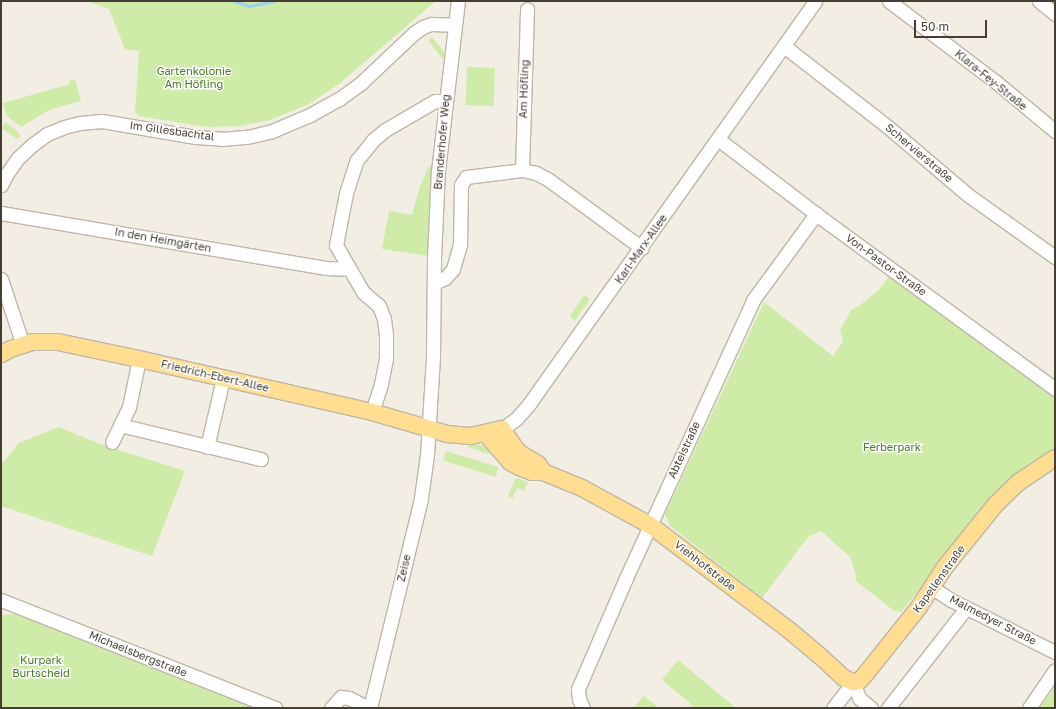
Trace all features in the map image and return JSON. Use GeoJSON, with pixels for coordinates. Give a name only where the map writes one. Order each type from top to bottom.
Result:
{"type":"FeatureCollection","features":[{"type":"Feature","properties":{"kind":"main road","name":"Friedrich-Ebert-Allee"},"geometry":{"type":"LineString","coordinates":[[1,354],[23,344],[58,342],[372,412],[429,427]]}},
{"type":"Feature","properties":{"kind":"main road","name":"Karl-Marx-Allee"},"geometry":{"type":"LineString","coordinates":[[429,427],[455,435],[471,436],[486,434],[502,429]]}},
{"type":"Feature","properties":{"kind":"main road","name":"Viehhofstraße"},"geometry":{"type":"LineString","coordinates":[[502,429],[518,452],[538,464],[543,472]]}},
{"type":"Feature","properties":{"kind":"main road","name":"Viehhofstraße"},"geometry":{"type":"LineString","coordinates":[[486,434],[510,462],[532,472],[543,472],[582,488],[650,525],[801,640],[844,678],[853,682]]}},
{"type":"Feature","properties":{"kind":"main road","name":"Kapellenstraße"},"geometry":{"type":"LineString","coordinates":[[853,682],[864,676],[919,607],[931,586],[996,504],[1019,482],[1055,458]]}},
{"type":"Feature","properties":{"kind":"street","name":"Branderhofer Weg"},"geometry":{"type":"LineString","coordinates":[[429,427],[438,171],[458,1]]}},
{"type":"Feature","properties":{"kind":"street","name":"Karl-Marx-Allee"},"geometry":{"type":"LineString","coordinates":[[502,429],[530,404],[642,248],[815,1]]}},
{"type":"Feature","properties":{"kind":"street","name":"Klara-Fey-Straße"},"geometry":{"type":"LineString","coordinates":[[889,1],[996,82],[1055,130]]}},
{"type":"Feature","properties":{"kind":"street"},"geometry":{"type":"LineString","coordinates":[[1039,1],[1055,14]]}},
{"type":"Feature","properties":{"kind":"street","name":"Am Höfling"},"geometry":{"type":"LineString","coordinates":[[522,170],[527,9]]}},
{"type":"Feature","properties":{"kind":"street","name":"Im Gillesbachtal"},"geometry":{"type":"LineString","coordinates":[[1,185],[18,158],[32,145],[47,134],[64,127],[80,123],[102,121],[196,137],[222,139],[247,137],[272,130],[308,116],[339,99],[362,82],[414,33],[423,27],[431,24],[455,25]]}},
{"type":"Feature","properties":{"kind":"street","name":"Schervierstraße"},"geometry":{"type":"LineString","coordinates":[[784,46],[888,126],[968,194],[1055,257]]}},
{"type":"Feature","properties":{"kind":"street"},"geometry":{"type":"LineString","coordinates":[[372,412],[381,384],[386,359],[386,335],[384,319],[379,306],[363,292],[336,245],[348,180],[357,160],[364,150],[385,130],[435,101],[446,101]]}},
{"type":"Feature","properties":{"kind":"street","name":"Von-Pastor-Straße"},"geometry":{"type":"LineString","coordinates":[[718,139],[816,214],[1055,389]]}},
{"type":"Feature","properties":{"kind":"street","name":"Branderhofer Weg"},"geometry":{"type":"LineString","coordinates":[[434,283],[445,278],[453,270],[460,244],[461,185],[466,177],[522,170]]}},
{"type":"Feature","properties":{"kind":"street"},"geometry":{"type":"LineString","coordinates":[[522,170],[549,180],[642,248]]}},
{"type":"Feature","properties":{"kind":"street","name":"In den Heimgärten"},"geometry":{"type":"LineString","coordinates":[[1,213],[325,268],[349,269]]}},
{"type":"Feature","properties":{"kind":"street","name":"Abteistraße"},"geometry":{"type":"LineString","coordinates":[[581,704],[578,689],[650,525],[753,300],[816,214]]}},
{"type":"Feature","properties":{"kind":"street"},"geometry":{"type":"LineString","coordinates":[[1,279],[23,344]]}},
{"type":"Feature","properties":{"kind":"street"},"geometry":{"type":"LineString","coordinates":[[112,442],[129,407],[139,359]]}},
{"type":"Feature","properties":{"kind":"street"},"geometry":{"type":"LineString","coordinates":[[207,447],[223,379]]}},
{"type":"Feature","properties":{"kind":"street"},"geometry":{"type":"LineString","coordinates":[[120,425],[261,459]]}},
{"type":"Feature","properties":{"kind":"street","name":"Zeise"},"geometry":{"type":"LineString","coordinates":[[370,708],[421,498],[429,427]]}},
{"type":"Feature","properties":{"kind":"street","name":"Malmedyer Straße"},"geometry":{"type":"LineString","coordinates":[[931,586],[966,608],[1055,652]]}},
{"type":"Feature","properties":{"kind":"street","name":"Michaelsbergstraße"},"geometry":{"type":"LineString","coordinates":[[1,600],[275,708]]}},
{"type":"Feature","properties":{"kind":"street"},"geometry":{"type":"LineString","coordinates":[[888,708],[966,608]]}},
{"type":"Feature","properties":{"kind":"street"},"geometry":{"type":"LineString","coordinates":[[1029,708],[1055,670]]}},
{"type":"Feature","properties":{"kind":"street"},"geometry":{"type":"LineString","coordinates":[[853,682],[859,698],[871,708]]}},
{"type":"Feature","properties":{"kind":"street","name":"Kapellenstraße"},"geometry":{"type":"LineString","coordinates":[[833,708],[853,682]]}},
{"type":"Feature","properties":{"kind":"street"},"geometry":{"type":"LineString","coordinates":[[330,708],[341,697],[349,698],[370,708]]}},
{"type":"Feature","properties":{"kind":"green space","name":"Gartenkolonie Am Höfling"},"geometry":{"type":"Polygon","coordinates":[[[87,1],[436,1],[339,84],[309,104],[270,120],[239,126],[206,127],[139,116],[135,112],[139,51],[125,49],[109,9],[87,1]]]}},
{"type":"Feature","properties":{"kind":"green space"},"geometry":{"type":"Polygon","coordinates":[[[432,37],[445,53],[443,60],[428,40],[432,37]]]}},
{"type":"Feature","properties":{"kind":"green space"},"geometry":{"type":"Polygon","coordinates":[[[467,67],[495,68],[494,106],[466,105],[467,67]]]}},
{"type":"Feature","properties":{"kind":"green space"},"geometry":{"type":"Polygon","coordinates":[[[75,79],[81,101],[49,110],[21,127],[7,116],[3,103],[70,84],[70,80],[75,79]]]}},
{"type":"Feature","properties":{"kind":"green space"},"geometry":{"type":"Polygon","coordinates":[[[5,122],[16,130],[21,136],[17,139],[2,128],[5,122]]]}},
{"type":"Feature","properties":{"kind":"green space"},"geometry":{"type":"Polygon","coordinates":[[[429,166],[435,167],[429,256],[382,249],[389,211],[412,215],[420,186],[429,166]]]}},
{"type":"Feature","properties":{"kind":"green space","name":"Ferberpark"},"geometry":{"type":"Polygon","coordinates":[[[889,276],[1055,396],[1055,450],[950,551],[901,612],[893,610],[856,581],[856,575],[850,557],[821,531],[808,537],[762,598],[670,526],[665,514],[764,302],[833,356],[843,341],[840,330],[851,310],[859,306],[880,289],[889,276]]]}},
{"type":"Feature","properties":{"kind":"green space"},"geometry":{"type":"Polygon","coordinates":[[[584,295],[590,299],[575,320],[569,317],[584,295]]]}},
{"type":"Feature","properties":{"kind":"green space"},"geometry":{"type":"Polygon","coordinates":[[[59,427],[100,444],[185,471],[152,556],[1,506],[1,465],[19,443],[59,427]]]}},
{"type":"Feature","properties":{"kind":"green space"},"geometry":{"type":"Polygon","coordinates":[[[468,445],[481,445],[491,450],[489,454],[468,447],[468,445]]]}},
{"type":"Feature","properties":{"kind":"green space"},"geometry":{"type":"Polygon","coordinates":[[[446,451],[499,467],[496,477],[443,461],[446,451]]]}},
{"type":"Feature","properties":{"kind":"green space"},"geometry":{"type":"Polygon","coordinates":[[[516,478],[528,482],[524,491],[517,488],[513,498],[508,496],[516,478]]]}},
{"type":"Feature","properties":{"kind":"green space","name":"Kurpark Burtscheid"},"geometry":{"type":"Polygon","coordinates":[[[15,614],[255,708],[1,708],[1,615],[15,614]]]}},
{"type":"Feature","properties":{"kind":"green space"},"geometry":{"type":"Polygon","coordinates":[[[678,660],[736,708],[694,708],[662,680],[678,660]]]}},
{"type":"Feature","properties":{"kind":"green space"},"geometry":{"type":"Polygon","coordinates":[[[1055,686],[1055,704],[1051,708],[1040,708],[1055,686]]]}},
{"type":"Feature","properties":{"kind":"green space"},"geometry":{"type":"Polygon","coordinates":[[[644,696],[659,708],[633,708],[644,696]]]}},
{"type":"Feature","properties":{"kind":"waterway"},"geometry":{"type":"LineString","coordinates":[[234,1],[249,6],[274,1]]}}]}
